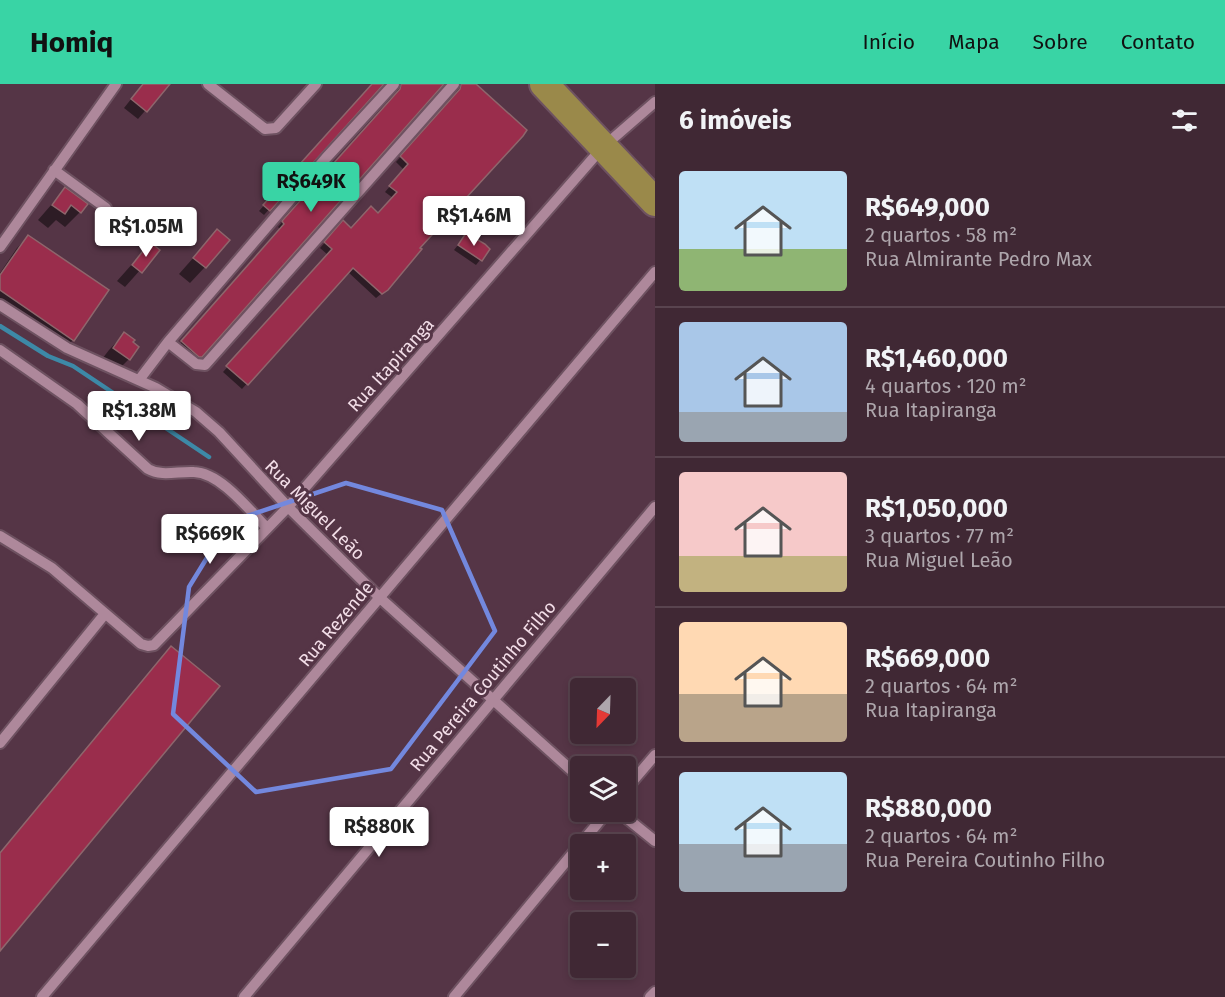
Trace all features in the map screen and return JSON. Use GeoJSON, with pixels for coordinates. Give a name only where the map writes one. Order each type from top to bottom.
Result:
{"type":"FeatureCollection","features":[{"type":"Feature","properties":{"kind":"main road"},"geometry":{"type":"LineString","coordinates":[[544,84],[654,201]]}},
{"type":"Feature","properties":{"kind":"street"},"geometry":{"type":"LineString","coordinates":[[0,247],[116,84]]}},
{"type":"Feature","properties":{"kind":"street"},"geometry":{"type":"LineString","coordinates":[[208,84],[266,129],[276,128],[316,84]]}},
{"type":"Feature","properties":{"kind":"street"},"geometry":{"type":"LineString","coordinates":[[139,380],[168,342],[326,158],[394,84]]}},
{"type":"Feature","properties":{"kind":"street"},"geometry":{"type":"LineString","coordinates":[[168,342],[196,364],[205,365],[454,84]]}},
{"type":"Feature","properties":{"kind":"street","name":"Rua Itapiranga"},"geometry":{"type":"LineString","coordinates":[[104,615],[141,644],[154,645],[288,507],[602,148],[655,102]]}},
{"type":"Feature","properties":{"kind":"street"},"geometry":{"type":"LineString","coordinates":[[54,170],[106,208]]}},
{"type":"Feature","properties":{"kind":"street","name":"Rua Rezende"},"geometry":{"type":"LineString","coordinates":[[42,997],[655,272]]}},
{"type":"Feature","properties":{"kind":"street","name":"Rua Miguel Leão"},"geometry":{"type":"LineString","coordinates":[[0,305],[67,348],[156,388],[196,412],[219,432],[288,507],[379,597],[570,769]]}},
{"type":"Feature","properties":{"kind":"street"},"geometry":{"type":"LineString","coordinates":[[0,350],[77,404],[148,469],[160,474],[196,472],[212,477],[267,528]]}},
{"type":"Feature","properties":{"kind":"street","name":"Rua Pereira Coutinho Filho"},"geometry":{"type":"LineString","coordinates":[[244,997],[655,507]]}},
{"type":"Feature","properties":{"kind":"street"},"geometry":{"type":"LineString","coordinates":[[0,743],[104,615],[52,568],[1,538]]}},
{"type":"Feature","properties":{"kind":"street"},"geometry":{"type":"LineString","coordinates":[[636,777],[655,754]]}},
{"type":"Feature","properties":{"kind":"street"},"geometry":{"type":"LineString","coordinates":[[454,997],[599,822]]}},
{"type":"Feature","properties":{"kind":"street"},"geometry":{"type":"LineString","coordinates":[[631,822],[655,841]]}},
{"type":"Feature","properties":{"kind":"street"},"geometry":{"type":"LineString","coordinates":[[651,997],[655,992]]}},
{"type":"Feature","properties":{"kind":"highlighted area"},"geometry":{"type":"Polygon","coordinates":[[[346,483],[442,510],[495,631],[391,769],[256,792],[173,714],[189,587],[229,522],[346,483]]]}},
{"type":"Feature","properties":{"kind":"building"},"geometry":{"type":"Polygon","coordinates":[[[143,84],[170,84],[147,112],[131,99],[143,84]]]}},
{"type":"Feature","properties":{"kind":"building"},"geometry":{"type":"Polygon","coordinates":[[[372,84],[384,84],[270,211],[263,205],[372,84]]]}},
{"type":"Feature","properties":{"kind":"building"},"geometry":{"type":"Polygon","coordinates":[[[401,84],[444,84],[202,357],[199,357],[181,341],[284,224],[282,221],[400,89],[401,84]]]}},
{"type":"Feature","properties":{"kind":"building"},"geometry":{"type":"Polygon","coordinates":[[[461,84],[476,84],[527,130],[523,136],[420,248],[422,249],[388,290],[382,294],[353,268],[248,385],[226,366],[332,249],[324,242],[343,220],[351,228],[371,206],[378,213],[397,192],[389,186],[408,164],[400,156],[460,89],[461,84]]]}},
{"type":"Feature","properties":{"kind":"building"},"geometry":{"type":"Polygon","coordinates":[[[65,187],[88,204],[81,213],[71,205],[65,214],[52,205],[65,187]]]}},
{"type":"Feature","properties":{"kind":"building"},"geometry":{"type":"Polygon","coordinates":[[[499,198],[523,216],[514,227],[491,210],[499,198]]]}},
{"type":"Feature","properties":{"kind":"building"},"geometry":{"type":"Polygon","coordinates":[[[217,229],[230,240],[206,268],[193,258],[217,229]]]}},
{"type":"Feature","properties":{"kind":"building"},"geometry":{"type":"Polygon","coordinates":[[[466,233],[490,249],[482,261],[458,245],[466,233]]]}},
{"type":"Feature","properties":{"kind":"building"},"geometry":{"type":"Polygon","coordinates":[[[28,235],[109,290],[74,341],[0,290],[0,275],[28,235]]]}},
{"type":"Feature","properties":{"kind":"building"},"geometry":{"type":"Polygon","coordinates":[[[150,242],[160,250],[142,273],[132,265],[150,242]]]}},
{"type":"Feature","properties":{"kind":"building"},"geometry":{"type":"Polygon","coordinates":[[[124,332],[135,340],[133,342],[139,347],[130,360],[113,348],[124,332]]]}},
{"type":"Feature","properties":{"kind":"building"},"geometry":{"type":"Polygon","coordinates":[[[171,646],[220,686],[0,951],[0,853],[171,646]]]}},
{"type":"Feature","properties":{"kind":"waterway"},"geometry":{"type":"LineString","coordinates":[[0,326],[48,356],[73,366],[209,457]]}}]}
